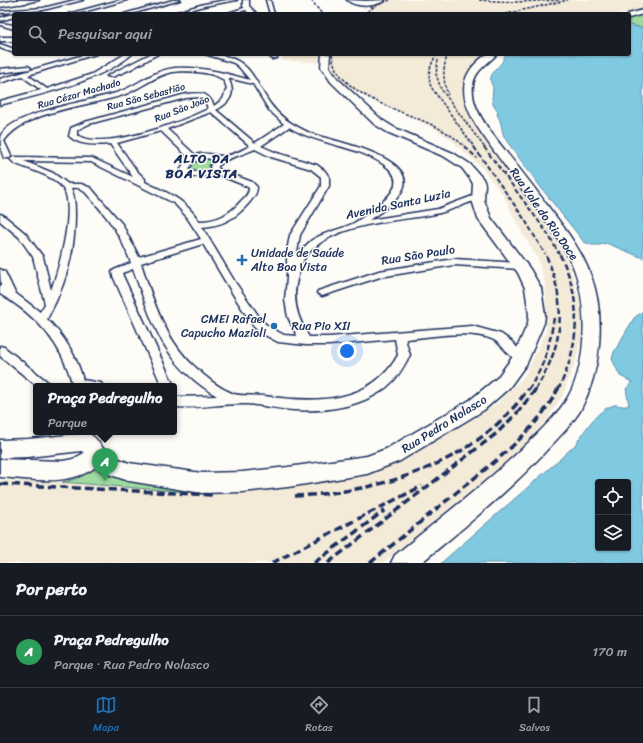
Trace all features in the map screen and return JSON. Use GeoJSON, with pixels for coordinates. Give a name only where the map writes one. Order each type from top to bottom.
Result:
{"type":"FeatureCollection","features":[{"type":"Feature","properties":{"kind":"street"},"geometry":{"type":"LineString","coordinates":[[20,3],[29,0]]}},
{"type":"Feature","properties":{"kind":"street"},"geometry":{"type":"LineString","coordinates":[[0,5],[36,0]]}},
{"type":"Feature","properties":{"kind":"street"},"geometry":{"type":"LineString","coordinates":[[31,12],[81,0]]}},
{"type":"Feature","properties":{"kind":"street"},"geometry":{"type":"LineString","coordinates":[[78,12],[125,0]]}},
{"type":"Feature","properties":{"kind":"street"},"geometry":{"type":"LineString","coordinates":[[133,12],[167,1],[178,0]]}},
{"type":"Feature","properties":{"kind":"street"},"geometry":{"type":"LineString","coordinates":[[179,12],[204,5],[235,0]]}},
{"type":"Feature","properties":{"kind":"street"},"geometry":{"type":"LineString","coordinates":[[246,0],[247,8],[251,12]]}},
{"type":"Feature","properties":{"kind":"street"},"geometry":{"type":"LineString","coordinates":[[268,0],[271,12]]}},
{"type":"Feature","properties":{"kind":"street"},"geometry":{"type":"LineString","coordinates":[[354,4],[371,4],[382,0]]}},
{"type":"Feature","properties":{"kind":"street"},"geometry":{"type":"LineString","coordinates":[[154,12],[155,6]]}},
{"type":"Feature","properties":{"kind":"street"},"geometry":{"type":"LineString","coordinates":[[234,12],[247,8]]}},
{"type":"Feature","properties":{"kind":"street"},"geometry":{"type":"LineString","coordinates":[[0,12],[42,10],[46,12]]}},
{"type":"Feature","properties":{"kind":"street"},"geometry":{"type":"LineString","coordinates":[[631,15],[643,12]]}},
{"type":"Feature","properties":{"kind":"street"},"geometry":{"type":"LineString","coordinates":[[0,20],[12,16]]}},
{"type":"Feature","properties":{"kind":"street"},"geometry":{"type":"LineString","coordinates":[[0,24],[12,27]]}},
{"type":"Feature","properties":{"kind":"street"},"geometry":{"type":"LineString","coordinates":[[0,39],[12,39]]}},
{"type":"Feature","properties":{"kind":"street"},"geometry":{"type":"LineString","coordinates":[[0,46],[12,51]]}},
{"type":"Feature","properties":{"kind":"street"},"geometry":{"type":"LineString","coordinates":[[0,52],[12,52]]}},
{"type":"Feature","properties":{"kind":"street"},"geometry":{"type":"LineString","coordinates":[[0,81],[86,56]]}},
{"type":"Feature","properties":{"kind":"street"},"geometry":{"type":"LineString","coordinates":[[110,66],[114,61],[114,56]]}},
{"type":"Feature","properties":{"kind":"street"},"geometry":{"type":"LineString","coordinates":[[0,103],[46,91],[94,75],[126,56]]}},
{"type":"Feature","properties":{"kind":"street"},"geometry":{"type":"LineString","coordinates":[[110,76],[129,68],[150,56]]}},
{"type":"Feature","properties":{"kind":"street"},"geometry":{"type":"LineString","coordinates":[[216,56],[237,61],[245,68],[274,113],[288,124],[306,134],[377,157],[390,165],[398,174],[400,185],[399,190],[394,197],[355,226]]}},
{"type":"Feature","properties":{"kind":"street","name":"Rua Pedro Nolasco"},"geometry":{"type":"LineString","coordinates":[[90,443],[105,462],[129,472],[167,479],[202,483],[242,482],[288,477],[367,465],[393,455],[477,405],[504,383],[521,358],[534,329],[537,315],[533,288],[530,278],[488,224],[483,214],[478,197],[479,184],[477,179],[460,162],[439,150],[391,130],[367,113],[327,72],[325,65],[326,56]]}},
{"type":"Feature","properties":{"kind":"street","name":"Rua Vale do Rio Doce"},"geometry":{"type":"LineString","coordinates":[[403,563],[495,487],[532,453],[564,418],[579,392],[589,355],[591,337],[590,304],[587,286],[576,258],[560,233],[492,141],[476,116],[470,103],[468,91],[470,78],[478,66],[490,56]]}},
{"type":"Feature","properties":{"kind":"street"},"geometry":{"type":"LineString","coordinates":[[0,70],[59,64]]}},
{"type":"Feature","properties":{"kind":"street","name":"Rua Cézar Machado"},"geometry":{"type":"LineString","coordinates":[[7,156],[0,144],[2,138],[14,126],[29,119],[64,108],[125,92],[158,75],[173,71],[186,70],[217,74],[255,83]]}},
{"type":"Feature","properties":{"kind":"street","name":"Rua São João"},"geometry":{"type":"LineString","coordinates":[[112,142],[162,128],[212,110],[227,99],[230,88],[226,79],[217,74]]}},
{"type":"Feature","properties":{"kind":"street"},"geometry":{"type":"LineString","coordinates":[[24,75],[46,91]]}},
{"type":"Feature","properties":{"kind":"street","name":"Rua São Sebastião"},"geometry":{"type":"LineString","coordinates":[[112,142],[82,141],[73,136],[72,131],[87,123],[186,96],[204,96],[208,99],[212,110],[254,146],[274,155],[314,167],[322,173],[326,181],[322,192],[295,235],[292,243],[290,260],[292,278]]}},
{"type":"Feature","properties":{"kind":"street"},"geometry":{"type":"LineString","coordinates":[[197,224],[214,223],[228,219],[238,211],[252,193],[253,187],[249,184],[216,174],[188,174],[185,169],[186,165],[193,158],[212,156],[221,159],[230,158],[254,146],[288,124]]}},
{"type":"Feature","properties":{"kind":"street"},"geometry":{"type":"LineString","coordinates":[[162,128],[193,158]]}},
{"type":"Feature","properties":{"kind":"street","name":"Rua Pio XII"},"geometry":{"type":"LineString","coordinates":[[112,142],[133,172],[144,184],[182,205],[197,224],[258,324],[269,333],[282,339],[329,341],[472,330],[497,337],[507,344],[521,358]]}},
{"type":"Feature","properties":{"kind":"street"},"geometry":{"type":"LineString","coordinates":[[7,156],[92,160],[144,184]]}},
{"type":"Feature","properties":{"kind":"street"},"geometry":{"type":"LineString","coordinates":[[7,156],[44,172],[66,187],[71,199],[71,232],[59,284],[42,319]]}},
{"type":"Feature","properties":{"kind":"street"},"geometry":{"type":"LineString","coordinates":[[216,174],[214,168],[221,159]]}},
{"type":"Feature","properties":{"kind":"street"},"geometry":{"type":"LineString","coordinates":[[66,187],[77,185],[87,188],[112,216],[121,229],[137,263],[155,317],[169,345],[185,366],[202,380],[233,399]]}},
{"type":"Feature","properties":{"kind":"street","name":"Avenida Santa Luzia"},"geometry":{"type":"LineString","coordinates":[[306,341],[290,312],[289,294],[292,278],[300,258],[311,246],[337,232],[355,226],[438,211],[478,197]]}},
{"type":"Feature","properties":{"kind":"street"},"geometry":{"type":"LineString","coordinates":[[0,217],[22,235],[38,257],[45,290],[50,305]]}},
{"type":"Feature","properties":{"kind":"street"},"geometry":{"type":"LineString","coordinates":[[167,383],[117,274],[120,270],[137,263],[206,240]]}},
{"type":"Feature","properties":{"kind":"street","name":"Rua São Paulo"},"geometry":{"type":"LineString","coordinates":[[322,292],[379,274],[445,263],[462,261],[521,266]]}},
{"type":"Feature","properties":{"kind":"street"},"geometry":{"type":"LineString","coordinates":[[0,272],[10,294]]}},
{"type":"Feature","properties":{"kind":"street"},"geometry":{"type":"LineString","coordinates":[[0,289],[10,294],[42,319],[68,356],[78,383]]}},
{"type":"Feature","properties":{"kind":"street"},"geometry":{"type":"LineString","coordinates":[[177,401],[196,403],[233,399],[314,405],[330,404],[359,396],[381,385],[390,379],[397,371],[404,355],[399,335]]}},
{"type":"Feature","properties":{"kind":"street"},"geometry":{"type":"LineString","coordinates":[[0,350],[41,383]]}},
{"type":"Feature","properties":{"kind":"street"},"geometry":{"type":"LineString","coordinates":[[0,449],[90,443],[86,463],[73,468],[58,470],[0,468]]}},
{"type":"Feature","properties":{"kind":"shaded area"},"geometry":{"type":"Polygon","coordinates":[[[386,0],[640,0],[643,1],[643,11],[631,14],[631,12],[364,12],[371,6],[386,0]]]}},
{"type":"Feature","properties":{"kind":"shaded area"},"geometry":{"type":"Polygon","coordinates":[[[283,56],[322,56],[320,62],[282,61],[283,56]]]}},
{"type":"Feature","properties":{"kind":"shaded area"},"geometry":{"type":"Polygon","coordinates":[[[331,56],[485,56],[475,64],[465,77],[462,92],[464,103],[478,128],[557,241],[570,267],[581,307],[581,339],[576,360],[563,395],[548,418],[530,441],[518,452],[383,563],[0,563],[0,480],[62,482],[199,493],[350,473],[449,430],[498,403],[525,375],[546,332],[546,287],[538,258],[522,233],[503,195],[482,168],[448,137],[435,129],[349,88],[343,84],[331,70],[331,56]]]}},
{"type":"Feature","properties":{"kind":"green space"},"geometry":{"type":"Polygon","coordinates":[[[643,14],[643,28],[631,25],[631,17],[643,14]]]}},
{"type":"Feature","properties":{"kind":"green space"},"geometry":{"type":"Polygon","coordinates":[[[207,157],[218,160],[210,167],[213,172],[192,172],[188,170],[193,161],[207,157]]]}},
{"type":"Feature","properties":{"kind":"green space"},"geometry":{"type":"Polygon","coordinates":[[[97,467],[198,490],[199,493],[62,482],[81,477],[97,467]]]}},
{"type":"Feature","properties":{"kind":"water"},"geometry":{"type":"Polygon","coordinates":[[[631,25],[643,28],[643,258],[606,243],[592,245],[584,242],[544,192],[506,140],[499,117],[497,115],[498,112],[492,102],[493,87],[491,83],[491,76],[504,57],[631,56],[631,25]]]}},
{"type":"Feature","properties":{"kind":"water"},"geometry":{"type":"Polygon","coordinates":[[[643,311],[643,563],[441,563],[573,447],[596,416],[614,405],[629,405],[626,389],[632,382],[620,376],[612,359],[614,352],[634,318],[643,311]]]}},
{"type":"Feature","properties":{"kind":"railway"},"geometry":{"type":"LineString","coordinates":[[311,0],[320,12]]}},
{"type":"Feature","properties":{"kind":"railway"},"geometry":{"type":"LineString","coordinates":[[367,12],[375,6],[390,0]]}},
{"type":"Feature","properties":{"kind":"railway"},"geometry":{"type":"LineString","coordinates":[[479,0],[516,2],[560,0]]}},
{"type":"Feature","properties":{"kind":"railway"},"geometry":{"type":"LineString","coordinates":[[514,12],[568,0]]}},
{"type":"Feature","properties":{"kind":"railway"},"geometry":{"type":"LineString","coordinates":[[332,56],[336,69],[356,90],[384,105],[442,130],[455,138],[466,148]]}},
{"type":"Feature","properties":{"kind":"railway"},"geometry":{"type":"LineString","coordinates":[[436,56],[430,70],[429,78],[431,87],[475,148]]}},
{"type":"Feature","properties":{"kind":"railway"},"geometry":{"type":"LineString","coordinates":[[447,56],[444,74],[448,95]]}},
{"type":"Feature","properties":{"kind":"railway"},"geometry":{"type":"LineString","coordinates":[[438,60],[436,74],[441,89],[485,148]]}},
{"type":"Feature","properties":{"kind":"railway"},"geometry":{"type":"LineString","coordinates":[[465,147],[477,158]]}},
{"type":"Feature","properties":{"kind":"railway"},"geometry":{"type":"LineString","coordinates":[[474,147],[525,220],[545,254]]}},
{"type":"Feature","properties":{"kind":"railway"},"geometry":{"type":"LineString","coordinates":[[484,147],[548,234],[559,254]]}},
{"type":"Feature","properties":{"kind":"railway"},"geometry":{"type":"LineString","coordinates":[[535,390],[545,373],[552,356],[560,323],[557,289],[545,253]]}},
{"type":"Feature","properties":{"kind":"railway"},"geometry":{"type":"LineString","coordinates":[[558,390],[571,356],[576,322],[572,287],[567,270],[559,253]]}},
{"type":"Feature","properties":{"kind":"railway"},"geometry":{"type":"LineString","coordinates":[[528,390],[539,372],[546,356],[554,318]]}},
{"type":"Feature","properties":{"kind":"railway"},"geometry":{"type":"LineString","coordinates":[[295,496],[361,488],[393,480],[425,469],[454,455],[482,437],[507,415],[528,389]]}},
{"type":"Feature","properties":{"kind":"railway"},"geometry":{"type":"LineString","coordinates":[[328,563],[497,433],[518,412],[536,389]]}},
{"type":"Feature","properties":{"kind":"railway"},"geometry":{"type":"LineString","coordinates":[[370,563],[515,443],[539,418],[558,389]]}},
{"type":"Feature","properties":{"kind":"railway"},"geometry":{"type":"LineString","coordinates":[[0,484],[212,495]]}},
{"type":"Feature","properties":{"kind":"railway"},"geometry":{"type":"LineString","coordinates":[[272,563],[422,486]]}},
{"type":"Feature","properties":{"kind":"railway"},"geometry":{"type":"LineString","coordinates":[[314,563],[385,510]]}},
{"type":"Feature","properties":{"kind":"place","name":"Unidade de Saúde Alto Boa Vista"},"geometry":{"type":"Point","coordinates":[242,260]}},
{"type":"Feature","properties":{"kind":"place","name":"CMEI Rafael Capucho Mazioli"},"geometry":{"type":"Point","coordinates":[274,326]}},
{"type":"Feature","properties":{"kind":"place","name":"Praça Pedregulho"},"geometry":{"type":"Point","coordinates":[105,481]}},
{"type":"Feature","properties":{"kind":"district","name":"ALTO DA BOA VISTA"},"geometry":{"type":"Point","coordinates":[202,166]}}]}
